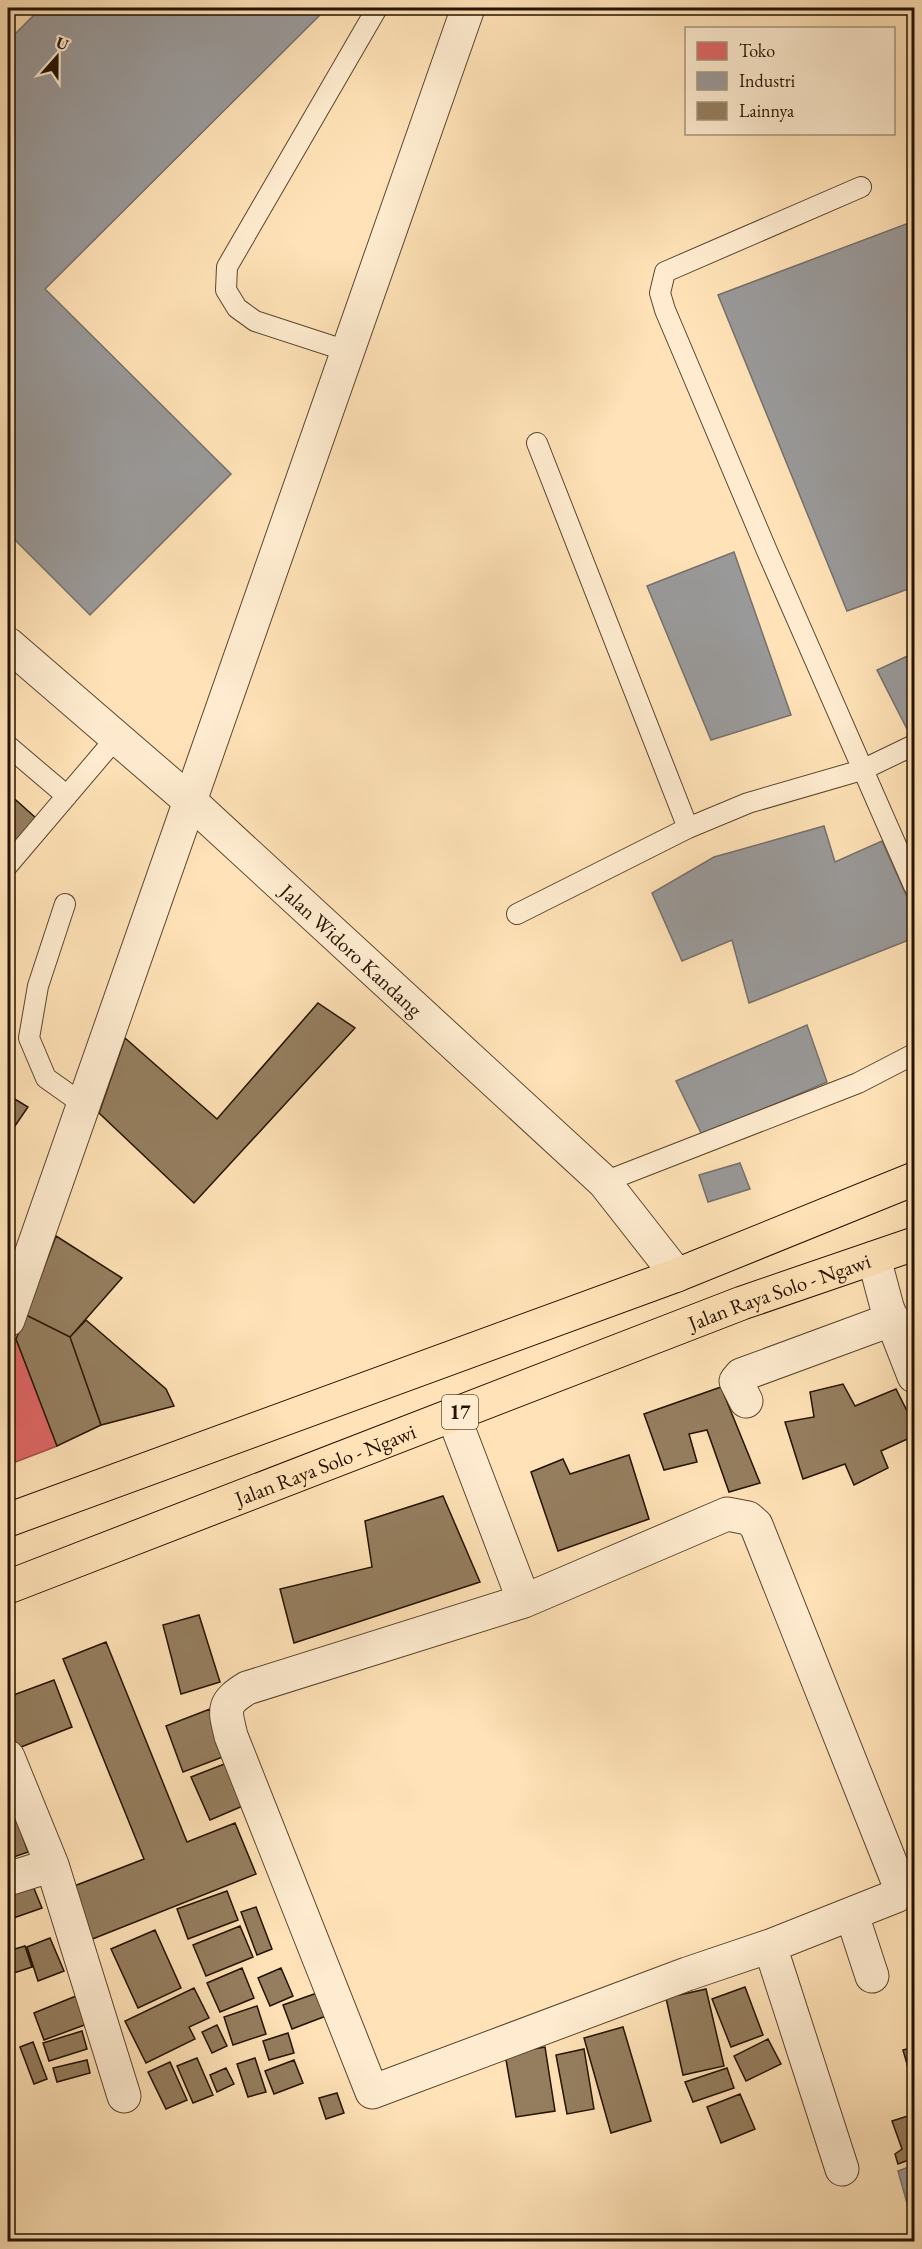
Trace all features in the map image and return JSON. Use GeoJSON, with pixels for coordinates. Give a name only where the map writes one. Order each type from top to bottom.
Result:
{"type":"FeatureCollection","features":[{"type":"Feature","properties":{"kind":"highway"},"geometry":{"type":"LineString","coordinates":[[8,1520],[677,1275],[915,1179]]}},
{"type":"Feature","properties":{"kind":"highway","name":"Jalan Raya Solo - Ngawi"},"geometry":{"type":"LineString","coordinates":[[8,1587],[742,1303],[915,1244]]}},
{"type":"Feature","properties":{"kind":"street"},"geometry":{"type":"LineString","coordinates":[[8,1320],[468,8]]}},
{"type":"Feature","properties":{"kind":"street","name":"Jalan Widoro Kandang"},"geometry":{"type":"LineString","coordinates":[[11,655],[116,738],[190,802],[604,1182],[677,1275]]}},
{"type":"Feature","properties":{"kind":"street"},"geometry":{"type":"LineString","coordinates":[[874,1258],[887,1307],[915,1376]]}},
{"type":"Feature","properties":{"kind":"street"},"geometry":{"type":"LineString","coordinates":[[746,1401],[736,1381],[741,1375],[893,1319]]}},
{"type":"Feature","properties":{"kind":"street"},"geometry":{"type":"LineString","coordinates":[[453,1415],[524,1601]]}},
{"type":"Feature","properties":{"kind":"street"},"geometry":{"type":"LineString","coordinates":[[727,1514],[748,1518],[756,1526],[900,1889],[891,1900],[852,1915],[372,2092],[231,1736],[226,1713],[228,1704],[232,1697],[247,1688],[524,1601],[727,1514]]}},
{"type":"Feature","properties":{"kind":"street"},"geometry":{"type":"LineString","coordinates":[[8,1757],[52,1865],[124,2096]]}},
{"type":"Feature","properties":{"kind":"street"},"geometry":{"type":"LineString","coordinates":[[8,1879],[52,1865]]}},
{"type":"Feature","properties":{"kind":"street"},"geometry":{"type":"LineString","coordinates":[[852,1915],[872,1976]]}},
{"type":"Feature","properties":{"kind":"street"},"geometry":{"type":"LineString","coordinates":[[770,1946],[842,2169]]}},
{"type":"Feature","properties":{"kind":"lane"},"geometry":{"type":"LineString","coordinates":[[347,351],[255,321],[237,308],[226,290],[227,267],[376,10]]}},
{"type":"Feature","properties":{"kind":"lane"},"geometry":{"type":"LineString","coordinates":[[861,187],[665,272],[660,293],[665,310],[767,551],[915,886]]}},
{"type":"Feature","properties":{"kind":"lane"},"geometry":{"type":"LineString","coordinates":[[537,443],[688,828]]}},
{"type":"Feature","properties":{"kind":"lane"},"geometry":{"type":"LineString","coordinates":[[8,865],[116,738]]}},
{"type":"Feature","properties":{"kind":"lane"},"geometry":{"type":"LineString","coordinates":[[517,914],[688,828],[748,803],[862,770],[915,745]]}},
{"type":"Feature","properties":{"kind":"lane"},"geometry":{"type":"LineString","coordinates":[[8,746],[67,796]]}},
{"type":"Feature","properties":{"kind":"lane"},"geometry":{"type":"LineString","coordinates":[[65,904],[38,986],[29,1038],[46,1078],[84,1105]]}},
{"type":"Feature","properties":{"kind":"lane"},"geometry":{"type":"LineString","coordinates":[[604,1182],[858,1083],[915,1054]]}},
{"type":"Feature","properties":{"kind":"building: Toko"},"geometry":{"type":"Polygon","coordinates":[[[16,1339],[57,1446],[8,1465],[8,1363],[16,1339]]]}},
{"type":"Feature","properties":{"kind":"building: Industri"},"geometry":{"type":"Polygon","coordinates":[[[41,8],[327,8],[45,289],[231,474],[90,615],[8,533],[8,41],[41,8]]]}},
{"type":"Feature","properties":{"kind":"building: Industri"},"geometry":{"type":"Polygon","coordinates":[[[914,221],[914,587],[847,611],[718,295],[914,221]]]}},
{"type":"Feature","properties":{"kind":"building: Industri"},"geometry":{"type":"Polygon","coordinates":[[[734,552],[791,715],[711,740],[647,586],[734,552]]]}},
{"type":"Feature","properties":{"kind":"building: Industri"},"geometry":{"type":"Polygon","coordinates":[[[914,653],[914,726],[907,729],[877,670],[914,653]]]}},
{"type":"Feature","properties":{"kind":"building: Industri"},"geometry":{"type":"Polygon","coordinates":[[[824,826],[835,862],[882,841],[914,913],[914,938],[749,1003],[732,940],[682,961],[652,893],[714,857],[824,826]]]}},
{"type":"Feature","properties":{"kind":"building: Industri"},"geometry":{"type":"Polygon","coordinates":[[[807,1025],[827,1082],[702,1135],[676,1081],[807,1025]]]}},
{"type":"Feature","properties":{"kind":"building: Industri"},"geometry":{"type":"Polygon","coordinates":[[[740,1163],[750,1189],[708,1202],[699,1175],[740,1163]]]}},
{"type":"Feature","properties":{"kind":"building: Industri"},"geometry":{"type":"Polygon","coordinates":[[[914,2165],[914,2208],[909,2210],[898,2171],[914,2165]]]}},
{"type":"Feature","properties":{"kind":"building: Lainnya"},"geometry":{"type":"Polygon","coordinates":[[[8,793],[36,818],[8,851],[8,793]]]}},
{"type":"Feature","properties":{"kind":"building: Lainnya"},"geometry":{"type":"Polygon","coordinates":[[[318,1003],[355,1028],[194,1203],[99,1113],[125,1038],[217,1119],[318,1003]]]}},
{"type":"Feature","properties":{"kind":"building: Lainnya"},"geometry":{"type":"Polygon","coordinates":[[[8,1095],[28,1107],[8,1136],[8,1095]]]}},
{"type":"Feature","properties":{"kind":"building: Lainnya"},"geometry":{"type":"Polygon","coordinates":[[[56,1236],[122,1278],[70,1337],[26,1315],[56,1236]]]}},
{"type":"Feature","properties":{"kind":"building: Lainnya"},"geometry":{"type":"Polygon","coordinates":[[[26,1315],[70,1337],[101,1425],[57,1446],[16,1339],[26,1315]]]}},
{"type":"Feature","properties":{"kind":"building: Lainnya"},"geometry":{"type":"Polygon","coordinates":[[[86,1320],[166,1389],[174,1406],[101,1425],[70,1337],[86,1320]]]}},
{"type":"Feature","properties":{"kind":"building: Lainnya"},"geometry":{"type":"Polygon","coordinates":[[[843,1384],[855,1406],[896,1389],[914,1425],[914,1436],[881,1451],[888,1468],[854,1485],[845,1464],[803,1479],[785,1422],[814,1417],[810,1392],[843,1384]]]}},
{"type":"Feature","properties":{"kind":"building: Lainnya"},"geometry":{"type":"Polygon","coordinates":[[[721,1387],[760,1483],[729,1492],[707,1430],[689,1434],[697,1462],[664,1470],[644,1414],[721,1387]]]}},
{"type":"Feature","properties":{"kind":"building: Lainnya"},"geometry":{"type":"Polygon","coordinates":[[[629,1455],[649,1519],[558,1551],[531,1472],[563,1459],[570,1474],[629,1455]]]}},
{"type":"Feature","properties":{"kind":"building: Lainnya"},"geometry":{"type":"Polygon","coordinates":[[[443,1496],[480,1582],[294,1643],[280,1589],[372,1567],[365,1521],[443,1496]]]}},
{"type":"Feature","properties":{"kind":"building: Lainnya"},"geometry":{"type":"Polygon","coordinates":[[[199,1615],[220,1682],[181,1694],[163,1625],[199,1615]]]}},
{"type":"Feature","properties":{"kind":"building: Lainnya"},"geometry":{"type":"Polygon","coordinates":[[[106,1642],[187,1842],[235,1823],[256,1874],[90,1940],[69,1888],[144,1859],[63,1659],[106,1642]]]}},
{"type":"Feature","properties":{"kind":"building: Lainnya"},"geometry":{"type":"Polygon","coordinates":[[[54,1680],[72,1727],[16,1749],[8,1728],[8,1697],[54,1680]]]}},
{"type":"Feature","properties":{"kind":"building: Lainnya"},"geometry":{"type":"Polygon","coordinates":[[[210,1709],[228,1755],[183,1772],[166,1726],[210,1709]]]}},
{"type":"Feature","properties":{"kind":"building: Lainnya"},"geometry":{"type":"Polygon","coordinates":[[[227,1763],[245,1805],[210,1820],[191,1777],[227,1763]]]}},
{"type":"Feature","properties":{"kind":"building: Lainnya"},"geometry":{"type":"Polygon","coordinates":[[[15,1815],[28,1852],[8,1859],[8,1818],[15,1815]]]}},
{"type":"Feature","properties":{"kind":"building: Lainnya"},"geometry":{"type":"Polygon","coordinates":[[[33,1886],[42,1908],[8,1920],[8,1895],[33,1886]]]}},
{"type":"Feature","properties":{"kind":"building: Lainnya"},"geometry":{"type":"Polygon","coordinates":[[[227,1891],[238,1920],[188,1939],[177,1909],[227,1891]]]}},
{"type":"Feature","properties":{"kind":"building: Lainnya"},"geometry":{"type":"Polygon","coordinates":[[[256,1907],[272,1949],[257,1955],[241,1912],[256,1907]]]}},
{"type":"Feature","properties":{"kind":"building: Lainnya"},"geometry":{"type":"Polygon","coordinates":[[[240,1926],[253,1957],[206,1976],[193,1945],[240,1926]]]}},
{"type":"Feature","properties":{"kind":"building: Lainnya"},"geometry":{"type":"Polygon","coordinates":[[[155,1930],[181,1988],[138,2008],[111,1949],[155,1930]]]}},
{"type":"Feature","properties":{"kind":"building: Lainnya"},"geometry":{"type":"Polygon","coordinates":[[[50,1938],[64,1971],[38,1981],[27,1947],[50,1938]]]}},
{"type":"Feature","properties":{"kind":"building: Lainnya"},"geometry":{"type":"Polygon","coordinates":[[[25,1946],[32,1967],[8,1975],[8,1951],[25,1946]]]}},
{"type":"Feature","properties":{"kind":"building: Lainnya"},"geometry":{"type":"Polygon","coordinates":[[[242,1968],[254,1998],[220,2012],[207,1983],[242,1968]]]}},
{"type":"Feature","properties":{"kind":"building: Lainnya"},"geometry":{"type":"Polygon","coordinates":[[[281,1968],[293,1996],[270,2006],[258,1978],[281,1968]]]}},
{"type":"Feature","properties":{"kind":"building: Lainnya"},"geometry":{"type":"Polygon","coordinates":[[[745,1987],[763,2035],[731,2047],[712,1999],[745,1987]]]}},
{"type":"Feature","properties":{"kind":"building: Lainnya"},"geometry":{"type":"Polygon","coordinates":[[[194,1988],[209,2018],[189,2027],[195,2039],[146,2063],[125,2021],[194,1988]]]}},
{"type":"Feature","properties":{"kind":"building: Lainnya"},"geometry":{"type":"Polygon","coordinates":[[[706,1989],[724,2066],[683,2075],[666,1998],[706,1989]]]}},
{"type":"Feature","properties":{"kind":"building: Lainnya"},"geometry":{"type":"Polygon","coordinates":[[[317,1993],[326,2016],[292,2029],[283,2005],[317,1993]]]}},
{"type":"Feature","properties":{"kind":"building: Lainnya"},"geometry":{"type":"Polygon","coordinates":[[[76,1996],[87,2024],[44,2040],[34,2013],[76,1996]]]}},
{"type":"Feature","properties":{"kind":"building: Lainnya"},"geometry":{"type":"Polygon","coordinates":[[[257,2006],[266,2034],[233,2045],[224,2017],[257,2006]]]}},
{"type":"Feature","properties":{"kind":"building: Lainnya"},"geometry":{"type":"Polygon","coordinates":[[[217,2025],[227,2046],[212,2053],[202,2032],[217,2025]]]}},
{"type":"Feature","properties":{"kind":"building: Lainnya"},"geometry":{"type":"Polygon","coordinates":[[[623,2027],[651,2121],[611,2133],[584,2038],[623,2027]]]}},
{"type":"Feature","properties":{"kind":"building: Lainnya"},"geometry":{"type":"Polygon","coordinates":[[[82,2031],[87,2049],[49,2061],[43,2043],[82,2031]]]}},
{"type":"Feature","properties":{"kind":"building: Lainnya"},"geometry":{"type":"Polygon","coordinates":[[[288,2033],[294,2053],[269,2060],[263,2041],[288,2033]]]}},
{"type":"Feature","properties":{"kind":"building: Lainnya"},"geometry":{"type":"Polygon","coordinates":[[[768,2039],[781,2064],[746,2081],[734,2056],[768,2039]]]}},
{"type":"Feature","properties":{"kind":"building: Lainnya"},"geometry":{"type":"Polygon","coordinates":[[[33,2042],[47,2079],[34,2084],[20,2047],[33,2042]]]}},
{"type":"Feature","properties":{"kind":"building: Lainnya"},"geometry":{"type":"Polygon","coordinates":[[[545,2047],[555,2111],[516,2117],[505,2054],[545,2047]]]}},
{"type":"Feature","properties":{"kind":"building: Lainnya"},"geometry":{"type":"Polygon","coordinates":[[[914,2047],[914,2088],[903,2050],[914,2047]]]}},
{"type":"Feature","properties":{"kind":"building: Lainnya"},"geometry":{"type":"Polygon","coordinates":[[[584,2049],[594,2109],[567,2114],[556,2055],[584,2049]]]}},
{"type":"Feature","properties":{"kind":"building: Lainnya"},"geometry":{"type":"Polygon","coordinates":[[[197,2058],[213,2095],[193,2103],[177,2066],[197,2058]]]}},
{"type":"Feature","properties":{"kind":"building: Lainnya"},"geometry":{"type":"Polygon","coordinates":[[[255,2058],[266,2092],[248,2097],[237,2064],[255,2058]]]}},
{"type":"Feature","properties":{"kind":"building: Lainnya"},"geometry":{"type":"Polygon","coordinates":[[[87,2060],[90,2073],[57,2082],[53,2068],[87,2060]]]}},
{"type":"Feature","properties":{"kind":"building: Lainnya"},"geometry":{"type":"Polygon","coordinates":[[[294,2060],[303,2083],[274,2094],[265,2071],[294,2060]]]}},
{"type":"Feature","properties":{"kind":"building: Lainnya"},"geometry":{"type":"Polygon","coordinates":[[[170,2062],[187,2100],[166,2109],[148,2072],[170,2062]]]}},
{"type":"Feature","properties":{"kind":"building: Lainnya"},"geometry":{"type":"Polygon","coordinates":[[[226,2068],[234,2084],[217,2092],[210,2075],[226,2068]]]}},
{"type":"Feature","properties":{"kind":"building: Lainnya"},"geometry":{"type":"Polygon","coordinates":[[[727,2068],[734,2088],[693,2102],[685,2082],[727,2068]]]}},
{"type":"Feature","properties":{"kind":"building: Lainnya"},"geometry":{"type":"Polygon","coordinates":[[[337,2093],[344,2113],[326,2119],[319,2098],[337,2093]]]}},
{"type":"Feature","properties":{"kind":"building: Lainnya"},"geometry":{"type":"Polygon","coordinates":[[[740,2094],[755,2129],[721,2143],[707,2107],[740,2094]]]}},
{"type":"Feature","properties":{"kind":"building: Lainnya"},"geometry":{"type":"Polygon","coordinates":[[[914,2114],[914,2158],[898,2164],[895,2154],[902,2149],[892,2121],[914,2114]]]}}]}
